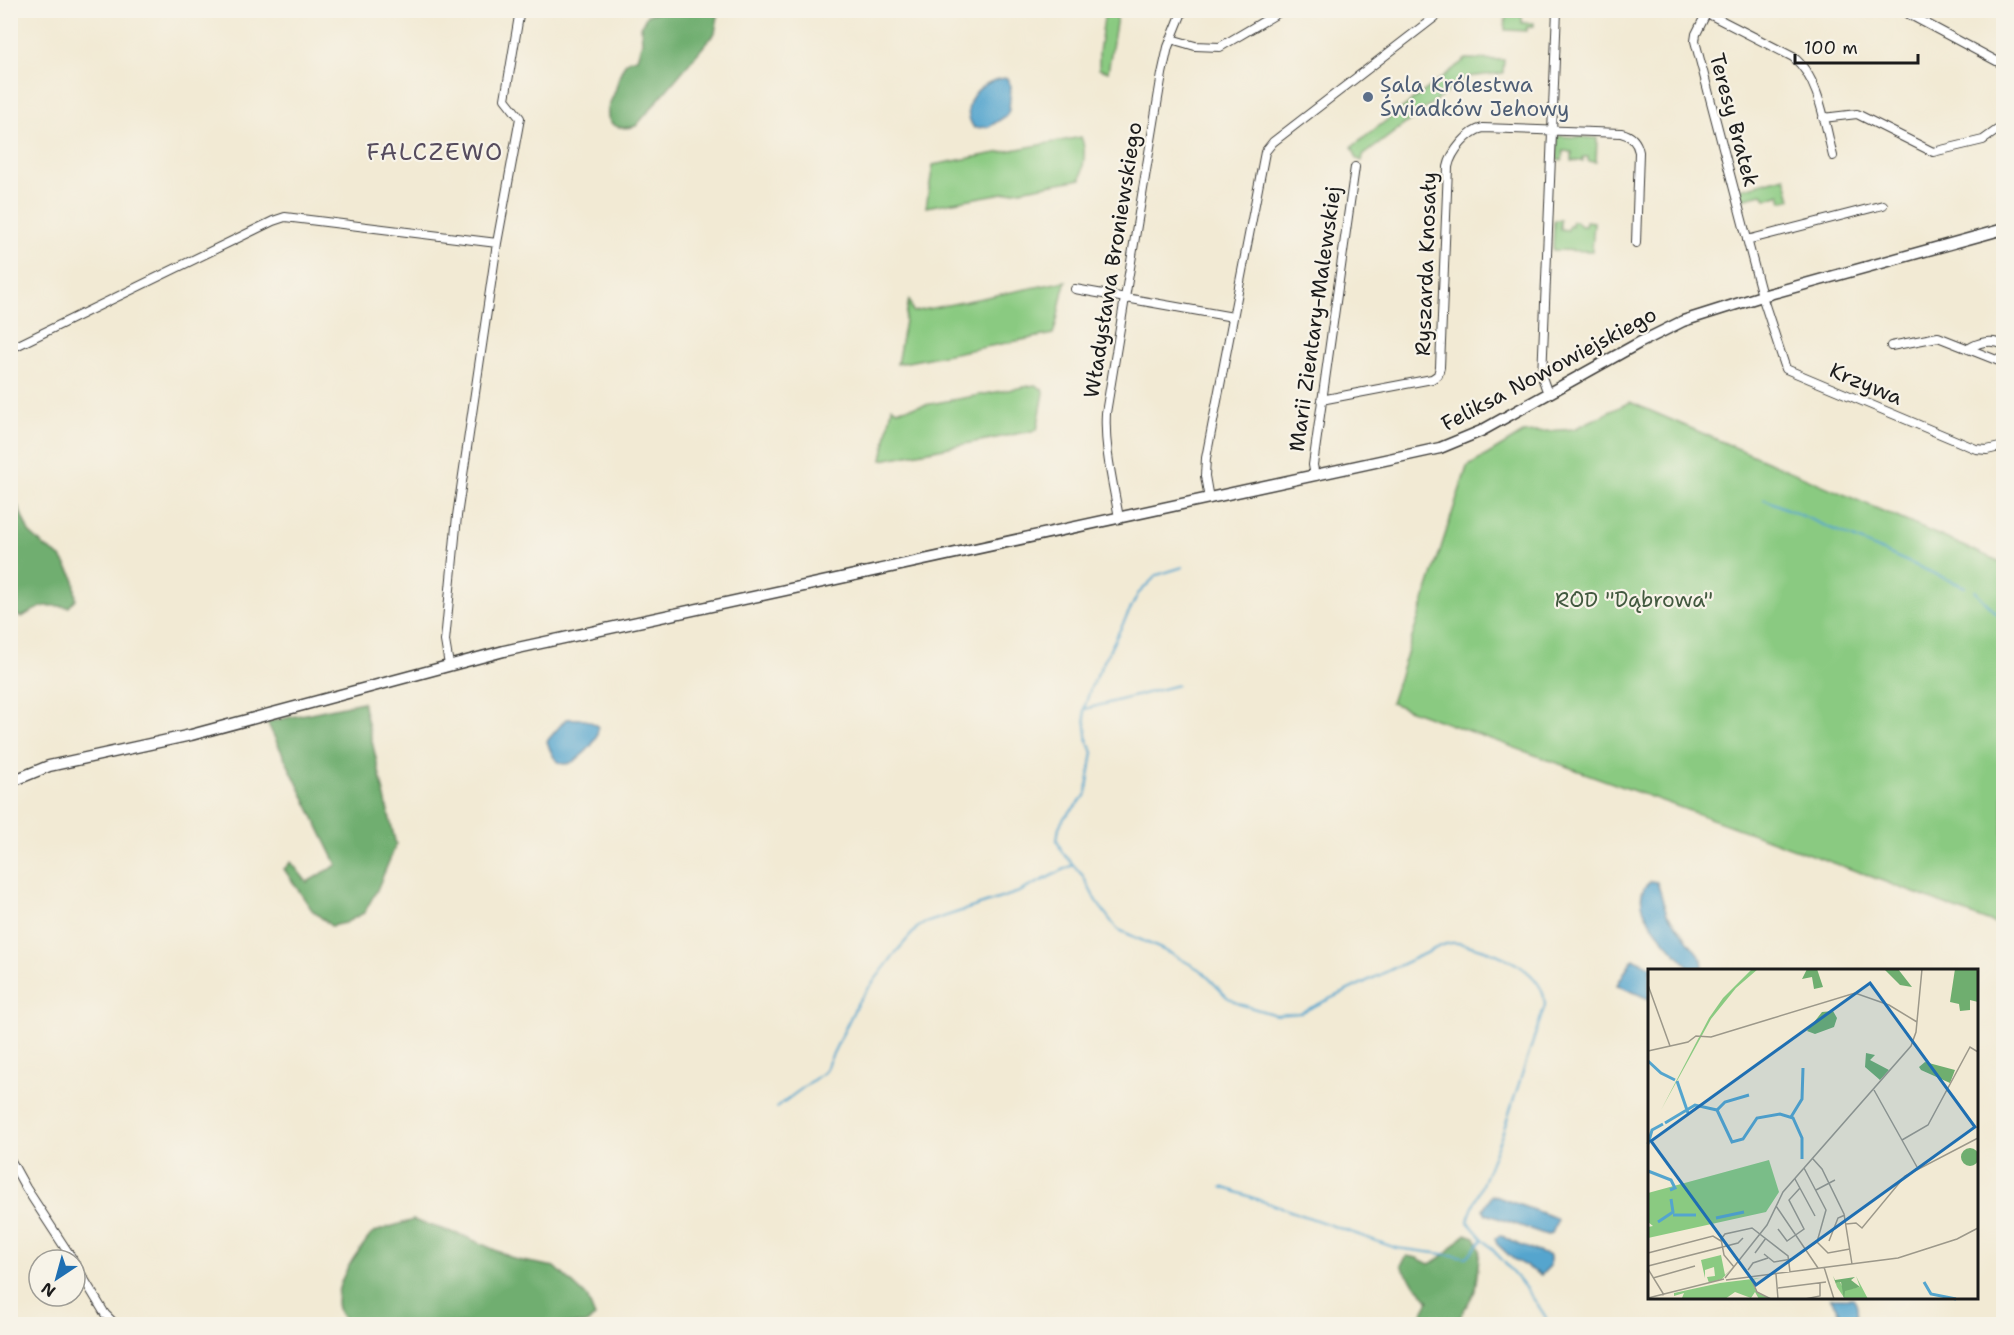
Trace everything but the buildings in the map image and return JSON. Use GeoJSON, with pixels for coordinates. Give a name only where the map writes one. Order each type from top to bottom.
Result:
{"type":"FeatureCollection","features":[{"type":"Feature","properties":{"kind":"street"},"geometry":{"type":"LineString","coordinates":[[449,665],[445,641],[457,516],[497,243],[520,118],[505,99],[520,10]]}},
{"type":"Feature","properties":{"kind":"street","name":"Władysława Broniewskiego"},"geometry":{"type":"LineString","coordinates":[[1119,518],[1105,429],[1106,413],[1162,74],[1171,39],[1183,10]]}},
{"type":"Feature","properties":{"kind":"street"},"geometry":{"type":"LineString","coordinates":[[1171,39],[1195,46],[1220,47],[1283,10]]}},
{"type":"Feature","properties":{"kind":"street"},"geometry":{"type":"LineString","coordinates":[[1209,499],[1205,476],[1206,458],[1262,161],[1267,149],[1444,10]]}},
{"type":"Feature","properties":{"kind":"street"},"geometry":{"type":"LineString","coordinates":[[1548,394],[1542,377],[1557,10]]}},
{"type":"Feature","properties":{"kind":"street"},"geometry":{"type":"LineString","coordinates":[[1901,10],[2004,65]]}},
{"type":"Feature","properties":{"kind":"street"},"geometry":{"type":"LineString","coordinates":[[1706,11],[1802,64],[1812,79],[1833,156]]}},
{"type":"Feature","properties":{"kind":"street","name":"Teresy Bratek"},"geometry":{"type":"LineString","coordinates":[[1706,11],[1695,41],[1762,296]]}},
{"type":"Feature","properties":{"kind":"street"},"geometry":{"type":"LineString","coordinates":[[1823,118],[1857,114],[1933,152],[1983,140],[1997,130]]}},
{"type":"Feature","properties":{"kind":"street","name":"Ryszarda Knosały"},"geometry":{"type":"LineString","coordinates":[[1321,400],[1437,377],[1440,367],[1447,172],[1450,160],[1470,135],[1479,129],[1552,129],[1621,133],[1634,139],[1639,152],[1636,243]]}},
{"type":"Feature","properties":{"kind":"street","name":"Marii Zientary-Malewskiej"},"geometry":{"type":"LineString","coordinates":[[1315,476],[1313,465],[1321,400],[1355,167]]}},
{"type":"Feature","properties":{"kind":"street"},"geometry":{"type":"LineString","coordinates":[[1747,240],[1882,205]]}},
{"type":"Feature","properties":{"kind":"street"},"geometry":{"type":"LineString","coordinates":[[10,349],[285,217],[497,243]]}},
{"type":"Feature","properties":{"kind":"street","name":"Feliksa Nowowiejskiego"},"geometry":{"type":"LineString","coordinates":[[10,782],[49,766],[191,735],[449,665],[560,638],[1440,448],[1481,431],[1676,324],[1762,296],[2004,229]]}},
{"type":"Feature","properties":{"kind":"street"},"geometry":{"type":"LineString","coordinates":[[1076,289],[1233,317]]}},
{"type":"Feature","properties":{"kind":"street","name":"Krzywa"},"geometry":{"type":"LineString","coordinates":[[1762,296],[1784,365],[1788,370],[1976,449],[1987,450],[2004,446]]}},
{"type":"Feature","properties":{"kind":"street"},"geometry":{"type":"LineString","coordinates":[[1891,346],[1938,337],[2004,362]]}},
{"type":"Feature","properties":{"kind":"street"},"geometry":{"type":"LineString","coordinates":[[1968,349],[1981,342],[1997,342],[2004,345]]}},
{"type":"Feature","properties":{"kind":"street"},"geometry":{"type":"LineString","coordinates":[[10,1159],[65,1248]]}},
{"type":"Feature","properties":{"kind":"street"},"geometry":{"type":"LineString","coordinates":[[87,1284],[100,1307],[115,1324]]}},
{"type":"Feature","properties":{"kind":"green space"},"geometry":{"type":"Polygon","coordinates":[[[665,10],[719,11],[715,33],[636,126],[626,128],[616,126],[609,120],[608,109],[621,71],[628,61],[637,58],[642,42],[641,27],[647,15],[665,10]]]}},
{"type":"Feature","properties":{"kind":"green space"},"geometry":{"type":"Polygon","coordinates":[[[1105,11],[1118,11],[1108,72],[1099,69],[1105,11]]]}},
{"type":"Feature","properties":{"kind":"green space"},"geometry":{"type":"Polygon","coordinates":[[[1506,11],[1522,11],[1522,23],[1534,23],[1534,26],[1527,27],[1527,31],[1505,30],[1506,11]]]}},
{"type":"Feature","properties":{"kind":"green space"},"geometry":{"type":"Polygon","coordinates":[[[1466,59],[1504,60],[1503,73],[1467,77],[1363,156],[1362,161],[1357,159],[1352,147],[1466,59]]]}},
{"type":"Feature","properties":{"kind":"green space"},"geometry":{"type":"Polygon","coordinates":[[[1558,136],[1597,138],[1596,162],[1588,161],[1588,157],[1583,157],[1583,161],[1572,161],[1572,152],[1563,151],[1562,160],[1557,160],[1558,136]]]}},
{"type":"Feature","properties":{"kind":"green space"},"geometry":{"type":"Polygon","coordinates":[[[1081,137],[1084,153],[1081,179],[926,207],[933,165],[1081,137]]]}},
{"type":"Feature","properties":{"kind":"green space"},"geometry":{"type":"Polygon","coordinates":[[[1785,177],[1791,199],[1782,201],[1780,194],[1766,199],[1762,194],[1742,199],[1740,189],[1785,177]]]}},
{"type":"Feature","properties":{"kind":"green space"},"geometry":{"type":"Polygon","coordinates":[[[1554,220],[1560,220],[1560,229],[1568,230],[1569,226],[1572,226],[1572,221],[1576,221],[1581,226],[1585,226],[1586,221],[1594,222],[1592,251],[1553,250],[1554,220]]]}},
{"type":"Feature","properties":{"kind":"green space"},"geometry":{"type":"Polygon","coordinates":[[[1066,281],[1053,334],[897,364],[909,299],[913,312],[1066,281]]]}},
{"type":"Feature","properties":{"kind":"green space"},"geometry":{"type":"Polygon","coordinates":[[[1035,385],[1044,393],[1037,430],[882,460],[892,407],[897,410],[1035,385]]]}},
{"type":"Feature","properties":{"kind":"green space","name":"ROD \"Dąbrowa\""},"geometry":{"type":"Polygon","coordinates":[[[1630,402],[2003,563],[2003,927],[1867,875],[1391,703],[1467,467],[1523,433],[1574,429],[1630,402]]]}},
{"type":"Feature","properties":{"kind":"green space"},"geometry":{"type":"Polygon","coordinates":[[[10,488],[29,532],[45,547],[61,557],[74,578],[76,599],[69,607],[44,606],[22,617],[11,611],[10,488]]]}},
{"type":"Feature","properties":{"kind":"green space"},"geometry":{"type":"Polygon","coordinates":[[[363,702],[396,845],[377,890],[364,913],[345,923],[331,926],[312,910],[284,869],[291,862],[307,882],[337,865],[267,722],[363,702]]]}},
{"type":"Feature","properties":{"kind":"green space"},"geometry":{"type":"Polygon","coordinates":[[[413,1220],[464,1236],[517,1260],[555,1267],[587,1297],[595,1317],[585,1324],[350,1324],[342,1317],[337,1298],[339,1287],[349,1266],[372,1234],[413,1220]]]}},
{"type":"Feature","properties":{"kind":"green space"},"geometry":{"type":"Polygon","coordinates":[[[1466,1234],[1475,1237],[1480,1250],[1475,1291],[1456,1324],[1419,1324],[1418,1321],[1429,1301],[1401,1265],[1407,1256],[1429,1264],[1445,1255],[1466,1234]]]}},
{"type":"Feature","properties":{"kind":"water"},"geometry":{"type":"Polygon","coordinates":[[[1007,78],[1011,86],[1009,110],[1006,116],[989,127],[974,128],[969,119],[968,110],[974,94],[988,83],[1007,78]]]}},
{"type":"Feature","properties":{"kind":"water"},"geometry":{"type":"Polygon","coordinates":[[[566,719],[587,720],[598,727],[598,731],[588,749],[575,760],[564,764],[552,755],[547,741],[566,719]]]}},
{"type":"Feature","properties":{"kind":"water"},"geometry":{"type":"Polygon","coordinates":[[[1651,881],[1657,882],[1667,914],[1702,959],[1702,969],[1691,969],[1654,927],[1642,902],[1643,890],[1651,881]]]}},
{"type":"Feature","properties":{"kind":"water"},"geometry":{"type":"Polygon","coordinates":[[[1634,959],[1658,969],[1648,969],[1648,999],[1617,985],[1634,959]]]}},
{"type":"Feature","properties":{"kind":"water"},"geometry":{"type":"Polygon","coordinates":[[[1492,1195],[1556,1218],[1552,1234],[1547,1235],[1486,1214],[1483,1209],[1492,1195]]]}},
{"type":"Feature","properties":{"kind":"water"},"geometry":{"type":"Polygon","coordinates":[[[1500,1235],[1519,1245],[1550,1256],[1550,1266],[1541,1275],[1513,1259],[1497,1244],[1495,1239],[1500,1235]]]}},
{"type":"Feature","properties":{"kind":"water"},"geometry":{"type":"Polygon","coordinates":[[[1831,1299],[1854,1299],[1857,1311],[1854,1324],[1845,1324],[1831,1299]]]}},
{"type":"Feature","properties":{"kind":"waterway"},"geometry":{"type":"LineString","coordinates":[[1764,499],[1965,587]]}},
{"type":"Feature","properties":{"kind":"waterway"},"geometry":{"type":"LineString","coordinates":[[1183,567],[1157,575],[1138,594],[1091,687],[1084,709],[1088,743],[1093,752],[1086,795],[1064,818],[1059,827],[1057,840],[1062,852],[1083,876],[1096,901],[1117,929],[1172,954],[1202,971],[1227,997],[1239,1004],[1276,1015],[1300,1013],[1450,943],[1494,953],[1529,973],[1543,993],[1545,1005],[1503,1132],[1469,1217],[1468,1222],[1483,1239]]}},
{"type":"Feature","properties":{"kind":"waterway"},"geometry":{"type":"LineString","coordinates":[[1975,591],[2004,621]]}},
{"type":"Feature","properties":{"kind":"waterway"},"geometry":{"type":"LineString","coordinates":[[1085,709],[1178,685]]}},
{"type":"Feature","properties":{"kind":"waterway"},"geometry":{"type":"LineString","coordinates":[[777,1107],[824,1072],[858,1002],[917,928],[925,923],[1019,892],[1073,865]]}},
{"type":"Feature","properties":{"kind":"waterway"},"geometry":{"type":"LineString","coordinates":[[1222,1187],[1396,1248],[1467,1257],[1483,1239],[1519,1280],[1550,1324]]}},
{"type":"Feature","properties":{"kind":"place","name":"Sala Królestwa Świadków Jehowy"},"geometry":{"type":"Point","coordinates":[1368,97]}},
{"type":"Feature","properties":{"kind":"district","name":"FALCZEWO"},"geometry":{"type":"Point","coordinates":[435,152]}}]}
